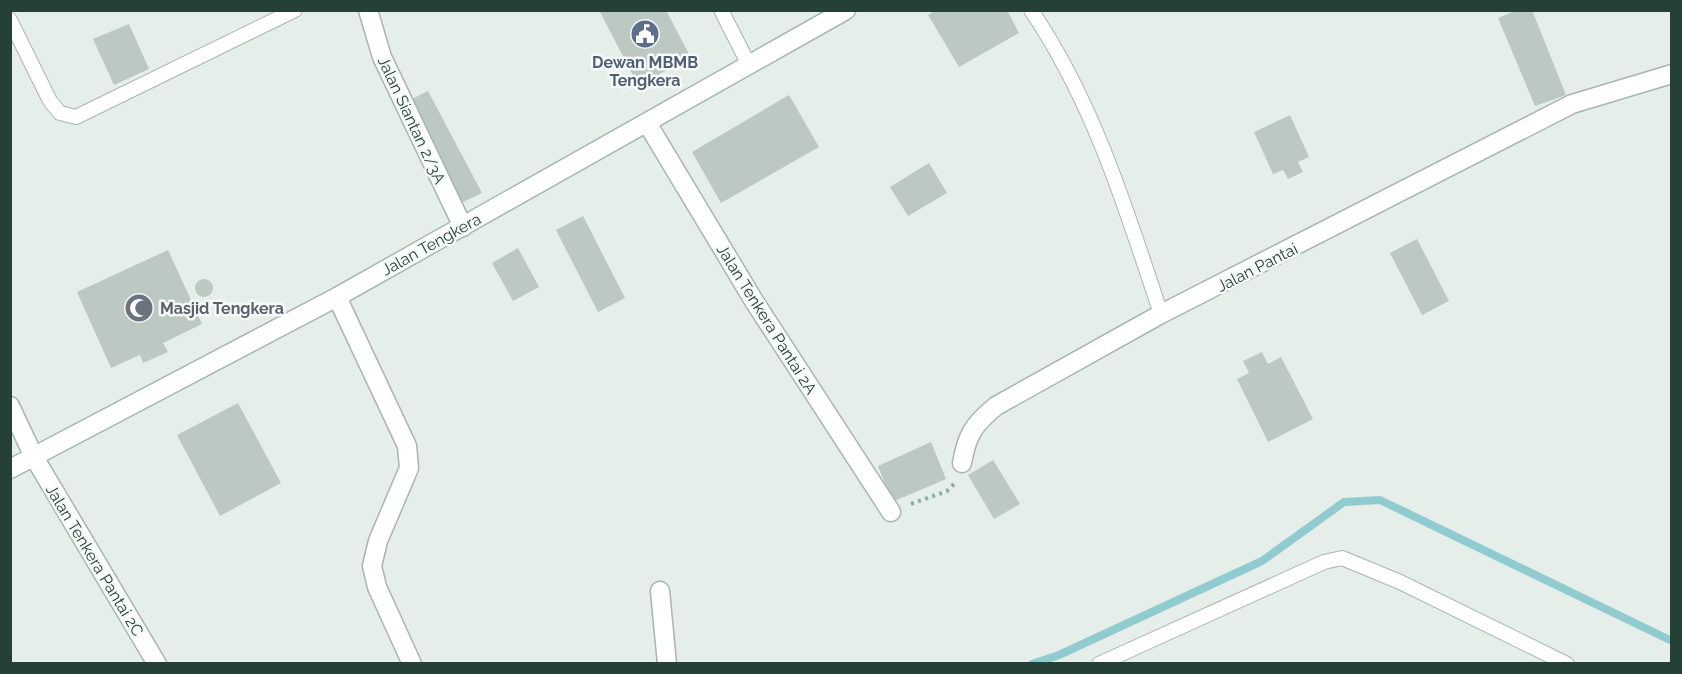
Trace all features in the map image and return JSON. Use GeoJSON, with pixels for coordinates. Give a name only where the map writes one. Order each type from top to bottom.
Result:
{"type":"FeatureCollection","features":[{"type":"Feature","properties":{"kind":"street","name":"Jalan Siantan 2/3A"},"geometry":{"type":"LineString","coordinates":[[368,10],[382,57],[463,226]]}},
{"type":"Feature","properties":{"kind":"street","name":"Jalan Tengkera"},"geometry":{"type":"LineString","coordinates":[[10,470],[337,297],[846,10]]}},
{"type":"Feature","properties":{"kind":"street","name":"Jalan Pantai"},"geometry":{"type":"LineString","coordinates":[[962,464],[965,443],[976,422],[996,406],[1165,312],[1187,303],[1572,104],[1671,74]]}},
{"type":"Feature","properties":{"kind":"street","name":"Jalan Tenkera Pantai 2A"},"geometry":{"type":"LineString","coordinates":[[647,123],[754,301],[891,512]]}},
{"type":"Feature","properties":{"kind":"street"},"geometry":{"type":"LineString","coordinates":[[337,297],[407,446],[409,468],[378,541],[372,566],[377,587],[412,663]]}},
{"type":"Feature","properties":{"kind":"street","name":"Jalan Tenkera Pantai 2C"},"geometry":{"type":"LineString","coordinates":[[10,405],[34,457],[157,663]]}},
{"type":"Feature","properties":{"kind":"street"},"geometry":{"type":"LineString","coordinates":[[660,591],[667,663]]}},
{"type":"Feature","properties":{"kind":"lane"},"geometry":{"type":"LineString","coordinates":[[10,20],[50,101],[60,113],[76,117],[295,10]]}},
{"type":"Feature","properties":{"kind":"lane"},"geometry":{"type":"LineString","coordinates":[[721,10],[749,65]]}},
{"type":"Feature","properties":{"kind":"lane"},"geometry":{"type":"LineString","coordinates":[[1031,10],[1047,33],[1104,147],[1165,312]]}},
{"type":"Feature","properties":{"kind":"lane"},"geometry":{"type":"LineString","coordinates":[[1100,663],[1324,562],[1342,558],[1400,582],[1567,663]]}},
{"type":"Feature","properties":{"kind":"path"},"geometry":{"type":"LineString","coordinates":[[891,512],[947,491],[959,478],[962,464]]}},
{"type":"Feature","properties":{"kind":"building","name":"Dewan MBMB Tengkera"},"geometry":{"type":"Polygon","coordinates":[[[599,10],[666,10],[691,58],[638,85],[599,10]]]}},
{"type":"Feature","properties":{"kind":"building"},"geometry":{"type":"Polygon","coordinates":[[[936,10],[1007,10],[1019,33],[959,67],[928,15],[936,10]]]}},
{"type":"Feature","properties":{"kind":"building"},"geometry":{"type":"Polygon","coordinates":[[[1517,10],[1532,10],[1566,95],[1535,106],[1498,18],[1517,10]]]}},
{"type":"Feature","properties":{"kind":"building"},"geometry":{"type":"Polygon","coordinates":[[[129,24],[149,69],[114,85],[93,39],[129,24]]]}},
{"type":"Feature","properties":{"kind":"building"},"geometry":{"type":"Polygon","coordinates":[[[428,91],[482,193],[459,204],[406,102],[428,91]]]}},
{"type":"Feature","properties":{"kind":"building"},"geometry":{"type":"Polygon","coordinates":[[[789,95],[819,147],[721,203],[692,152],[789,95]]]}},
{"type":"Feature","properties":{"kind":"building"},"geometry":{"type":"Polygon","coordinates":[[[1290,115],[1309,157],[1298,162],[1303,172],[1288,179],[1283,170],[1273,174],[1254,132],[1290,115]]]}},
{"type":"Feature","properties":{"kind":"building"},"geometry":{"type":"Polygon","coordinates":[[[929,163],[947,193],[908,216],[890,187],[929,163]]]}},
{"type":"Feature","properties":{"kind":"building"},"geometry":{"type":"Polygon","coordinates":[[[583,216],[625,298],[598,312],[556,230],[583,216]]]}},
{"type":"Feature","properties":{"kind":"building"},"geometry":{"type":"Polygon","coordinates":[[[1417,239],[1449,301],[1422,315],[1390,253],[1417,239]]]}},
{"type":"Feature","properties":{"kind":"building"},"geometry":{"type":"Polygon","coordinates":[[[518,248],[539,287],[513,301],[492,263],[518,248]]]}},
{"type":"Feature","properties":{"kind":"building","name":"Masjid Tengkera"},"geometry":{"type":"Polygon","coordinates":[[[168,250],[202,324],[163,343],[168,352],[143,363],[140,355],[111,368],[77,292],[168,250]]]}},
{"type":"Feature","properties":{"kind":"building"},"geometry":{"type":"Polygon","coordinates":[[[204,279],[210,282],[213,288],[210,294],[204,297],[198,294],[195,288],[198,282],[204,279]]]}},
{"type":"Feature","properties":{"kind":"building"},"geometry":{"type":"Polygon","coordinates":[[[1262,352],[1268,364],[1281,357],[1313,419],[1268,442],[1237,379],[1249,373],[1243,361],[1262,352]]]}},
{"type":"Feature","properties":{"kind":"building"},"geometry":{"type":"Polygon","coordinates":[[[238,403],[281,483],[220,516],[177,435],[238,403]]]}},
{"type":"Feature","properties":{"kind":"building"},"geometry":{"type":"Polygon","coordinates":[[[931,442],[946,479],[892,502],[878,466],[931,442]]]}},
{"type":"Feature","properties":{"kind":"building"},"geometry":{"type":"Polygon","coordinates":[[[993,460],[1020,504],[994,519],[968,475],[993,460]]]}},
{"type":"Feature","properties":{"kind":"waterway"},"geometry":{"type":"LineString","coordinates":[[1032,664],[1059,655],[1262,561],[1344,502],[1380,500],[1672,641]]}},
{"type":"Feature","properties":{"kind":"place","name":"Dewan MBMB Tengkera"},"geometry":{"type":"Point","coordinates":[645,34]}},
{"type":"Feature","properties":{"kind":"place","name":"Masjid Tengkera"},"geometry":{"type":"Point","coordinates":[139,308]}}]}
